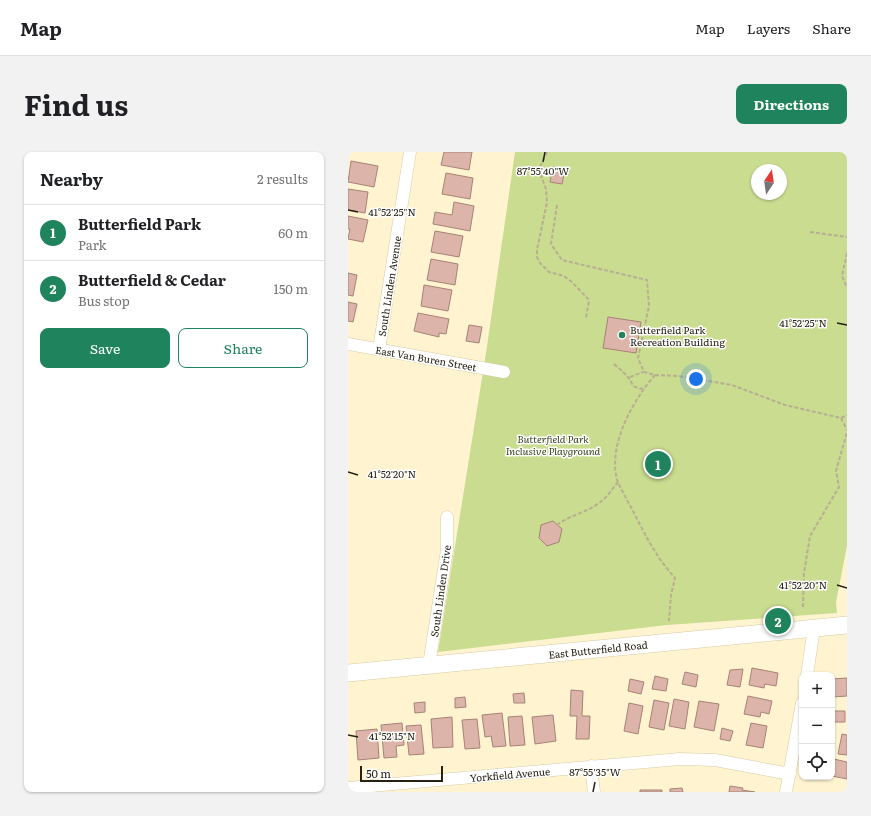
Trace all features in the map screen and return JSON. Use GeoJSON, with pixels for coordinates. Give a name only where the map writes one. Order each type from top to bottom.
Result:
{"type":"FeatureCollection","features":[{"type":"Feature","properties":{"kind":"main road","name":"East Butterfield Road"},"geometry":{"type":"LineString","coordinates":[[348,673],[847,625]]}},
{"type":"Feature","properties":{"kind":"street","name":"South Linden Avenue"},"geometry":{"type":"LineString","coordinates":[[379,349],[410,152]]}},
{"type":"Feature","properties":{"kind":"street","name":"East Van Buren Street"},"geometry":{"type":"LineString","coordinates":[[348,344],[504,372]]}},
{"type":"Feature","properties":{"kind":"street","name":"South Linden Drive"},"geometry":{"type":"LineString","coordinates":[[429,665],[447,550],[447,516]]}},
{"type":"Feature","properties":{"kind":"street"},"geometry":{"type":"LineString","coordinates":[[807,672],[814,628]]}},
{"type":"Feature","properties":{"kind":"street"},"geometry":{"type":"LineString","coordinates":[[786,792],[801,708]]}},
{"type":"Feature","properties":{"kind":"street","name":"Yorkfield Avenue"},"geometry":{"type":"LineString","coordinates":[[348,788],[392,788],[591,766],[698,758],[736,763],[790,774]]}},
{"type":"Feature","properties":{"kind":"street"},"geometry":{"type":"LineString","coordinates":[[591,766],[594,792]]}},
{"type":"Feature","properties":{"kind":"path"},"geometry":{"type":"LineString","coordinates":[[547,152],[540,167],[547,195],[537,257],[540,263],[549,272],[564,276],[572,282],[589,300],[586,318]]}},
{"type":"Feature","properties":{"kind":"path"},"geometry":{"type":"LineString","coordinates":[[557,205],[551,244],[562,260],[647,280],[649,306],[638,358],[644,372]]}},
{"type":"Feature","properties":{"kind":"path"},"geometry":{"type":"LineString","coordinates":[[810,232],[847,237]]}},
{"type":"Feature","properties":{"kind":"path"},"geometry":{"type":"LineString","coordinates":[[847,254],[842,276],[847,288]]}},
{"type":"Feature","properties":{"kind":"path"},"geometry":{"type":"LineString","coordinates":[[614,364],[623,373],[630,377],[633,386],[641,389],[655,375]]}},
{"type":"Feature","properties":{"kind":"path"},"geometry":{"type":"LineString","coordinates":[[630,377],[644,372],[655,375],[678,376],[732,385],[785,405],[842,418],[847,415]]}},
{"type":"Feature","properties":{"kind":"path"},"geometry":{"type":"LineString","coordinates":[[646,385],[621,431],[615,466],[618,482],[658,557],[675,578],[671,595],[669,621]]}},
{"type":"Feature","properties":{"kind":"path"},"geometry":{"type":"LineString","coordinates":[[804,607],[804,573],[810,536],[839,487],[836,471],[847,431],[842,418]]}},
{"type":"Feature","properties":{"kind":"path"},"geometry":{"type":"LineString","coordinates":[[557,525],[570,517],[586,511],[600,503],[618,482]]}},
{"type":"Feature","properties":{"kind":"green space","name":"Butterfield Park Inclusive Playground"},"geometry":{"type":"Polygon","coordinates":[[[515,152],[847,152],[847,546],[836,602],[837,613],[667,625],[438,652],[486,353],[515,152]]]}},
{"type":"Feature","properties":{"kind":"building"},"geometry":{"type":"Polygon","coordinates":[[[444,152],[472,152],[469,170],[441,165],[444,152]]]}},
{"type":"Feature","properties":{"kind":"building"},"geometry":{"type":"Polygon","coordinates":[[[351,161],[378,166],[374,187],[348,182],[351,161]]]}},
{"type":"Feature","properties":{"kind":"building"},"geometry":{"type":"Polygon","coordinates":[[[553,167],[565,169],[562,184],[550,182],[553,167]]]}},
{"type":"Feature","properties":{"kind":"building"},"geometry":{"type":"Polygon","coordinates":[[[446,173],[473,178],[470,199],[442,194],[446,173]]]}},
{"type":"Feature","properties":{"kind":"building"},"geometry":{"type":"Polygon","coordinates":[[[348,189],[368,192],[365,213],[348,210],[348,189]]]}},
{"type":"Feature","properties":{"kind":"building"},"geometry":{"type":"Polygon","coordinates":[[[454,202],[474,206],[470,231],[433,224],[435,212],[452,215],[454,202]]]}},
{"type":"Feature","properties":{"kind":"building"},"geometry":{"type":"Polygon","coordinates":[[[348,216],[368,220],[363,242],[348,239],[350,229],[348,229],[348,216]]]}},
{"type":"Feature","properties":{"kind":"building"},"geometry":{"type":"Polygon","coordinates":[[[435,231],[463,236],[459,257],[431,252],[435,231]]]}},
{"type":"Feature","properties":{"kind":"building"},"geometry":{"type":"Polygon","coordinates":[[[431,259],[458,264],[455,285],[427,280],[431,259]]]}},
{"type":"Feature","properties":{"kind":"building"},"geometry":{"type":"Polygon","coordinates":[[[348,273],[357,275],[353,296],[348,295],[348,273]]]}},
{"type":"Feature","properties":{"kind":"building"},"geometry":{"type":"Polygon","coordinates":[[[424,285],[452,290],[448,311],[421,306],[424,285]]]}},
{"type":"Feature","properties":{"kind":"building"},"geometry":{"type":"Polygon","coordinates":[[[348,302],[357,304],[353,322],[348,321],[348,302]]]}},
{"type":"Feature","properties":{"kind":"building"},"geometry":{"type":"Polygon","coordinates":[[[418,313],[449,319],[446,334],[439,333],[439,337],[414,331],[418,313]]]}},
{"type":"Feature","properties":{"kind":"building","name":"Butterfield Park Recreation Building"},"geometry":{"type":"Polygon","coordinates":[[[608,317],[641,322],[636,353],[603,348],[608,317]]]}},
{"type":"Feature","properties":{"kind":"building"},"geometry":{"type":"Polygon","coordinates":[[[469,325],[482,327],[479,343],[466,341],[469,325]]]}},
{"type":"Feature","properties":{"kind":"building"},"geometry":{"type":"Polygon","coordinates":[[[553,521],[562,529],[559,542],[547,546],[539,538],[541,525],[553,521]]]}},
{"type":"Feature","properties":{"kind":"building"},"geometry":{"type":"Polygon","coordinates":[[[752,668],[778,673],[776,686],[765,684],[764,688],[749,685],[752,668]]]}},
{"type":"Feature","properties":{"kind":"building"},"geometry":{"type":"Polygon","coordinates":[[[743,669],[740,687],[727,685],[730,670],[743,669]]]}},
{"type":"Feature","properties":{"kind":"building"},"geometry":{"type":"Polygon","coordinates":[[[685,672],[698,675],[696,687],[682,684],[685,672]]]}},
{"type":"Feature","properties":{"kind":"building"},"geometry":{"type":"Polygon","coordinates":[[[655,676],[668,679],[666,691],[652,689],[655,676]]]}},
{"type":"Feature","properties":{"kind":"building"},"geometry":{"type":"Polygon","coordinates":[[[847,678],[847,696],[835,697],[835,679],[847,678]]]}},
{"type":"Feature","properties":{"kind":"building"},"geometry":{"type":"Polygon","coordinates":[[[630,679],[644,682],[641,694],[628,691],[630,679]]]}},
{"type":"Feature","properties":{"kind":"building"},"geometry":{"type":"Polygon","coordinates":[[[571,690],[583,691],[582,716],[590,716],[589,739],[576,739],[577,716],[570,716],[571,690]]]}},
{"type":"Feature","properties":{"kind":"building"},"geometry":{"type":"Polygon","coordinates":[[[524,693],[525,703],[514,703],[513,694],[524,693]]]}},
{"type":"Feature","properties":{"kind":"building"},"geometry":{"type":"Polygon","coordinates":[[[748,696],[772,701],[769,714],[761,712],[760,717],[744,714],[748,696]]]}},
{"type":"Feature","properties":{"kind":"building"},"geometry":{"type":"Polygon","coordinates":[[[465,697],[466,707],[455,708],[455,698],[465,697]]]}},
{"type":"Feature","properties":{"kind":"building"},"geometry":{"type":"Polygon","coordinates":[[[674,699],[689,702],[685,729],[669,726],[674,699]]]}},
{"type":"Feature","properties":{"kind":"building"},"geometry":{"type":"Polygon","coordinates":[[[654,700],[669,703],[664,730],[649,727],[654,700]]]}},
{"type":"Feature","properties":{"kind":"building"},"geometry":{"type":"Polygon","coordinates":[[[699,701],[719,704],[714,731],[694,727],[699,701]]]}},
{"type":"Feature","properties":{"kind":"building"},"geometry":{"type":"Polygon","coordinates":[[[425,702],[425,712],[415,713],[414,703],[425,702]]]}},
{"type":"Feature","properties":{"kind":"building"},"geometry":{"type":"Polygon","coordinates":[[[629,703],[643,706],[638,734],[624,731],[629,703]]]}},
{"type":"Feature","properties":{"kind":"building"},"geometry":{"type":"Polygon","coordinates":[[[835,711],[845,711],[845,722],[835,722],[835,711]]]}},
{"type":"Feature","properties":{"kind":"building"},"geometry":{"type":"Polygon","coordinates":[[[502,713],[506,746],[493,747],[491,736],[485,737],[482,715],[502,713]]]}},
{"type":"Feature","properties":{"kind":"building"},"geometry":{"type":"Polygon","coordinates":[[[553,715],[556,741],[535,744],[532,717],[553,715]]]}},
{"type":"Feature","properties":{"kind":"building"},"geometry":{"type":"Polygon","coordinates":[[[522,716],[525,745],[510,746],[508,717],[522,716]]]}},
{"type":"Feature","properties":{"kind":"building"},"geometry":{"type":"Polygon","coordinates":[[[452,717],[453,747],[433,748],[431,719],[452,717]]]}},
{"type":"Feature","properties":{"kind":"building"},"geometry":{"type":"Polygon","coordinates":[[[477,719],[480,748],[465,749],[462,720],[477,719]]]}},
{"type":"Feature","properties":{"kind":"building"},"geometry":{"type":"Polygon","coordinates":[[[402,723],[404,745],[396,746],[397,757],[384,758],[381,725],[402,723]]]}},
{"type":"Feature","properties":{"kind":"building"},"geometry":{"type":"Polygon","coordinates":[[[751,723],[767,726],[763,748],[746,745],[751,723]]]}},
{"type":"Feature","properties":{"kind":"building"},"geometry":{"type":"Polygon","coordinates":[[[421,725],[424,754],[409,755],[406,726],[421,725]]]}},
{"type":"Feature","properties":{"kind":"building"},"geometry":{"type":"Polygon","coordinates":[[[722,728],[733,731],[730,741],[720,739],[722,728]]]}},
{"type":"Feature","properties":{"kind":"building"},"geometry":{"type":"Polygon","coordinates":[[[377,729],[379,758],[358,760],[356,731],[377,729]]]}},
{"type":"Feature","properties":{"kind":"building"},"geometry":{"type":"Polygon","coordinates":[[[842,734],[847,735],[847,755],[838,754],[842,734]]]}},
{"type":"Feature","properties":{"kind":"building"},"geometry":{"type":"Polygon","coordinates":[[[835,759],[847,762],[847,779],[835,777],[835,759]]]}},
{"type":"Feature","properties":{"kind":"building"},"geometry":{"type":"Polygon","coordinates":[[[730,786],[743,788],[742,790],[755,792],[729,792],[730,786]]]}},
{"type":"Feature","properties":{"kind":"building"},"geometry":{"type":"Polygon","coordinates":[[[682,788],[683,792],[670,792],[670,789],[682,788]]]}},
{"type":"Feature","properties":{"kind":"building"},"geometry":{"type":"Polygon","coordinates":[[[640,790],[662,790],[662,792],[640,792],[640,790]]]}},
{"type":"Feature","properties":{"kind":"place","name":"Butterfield Park Recreation Building"},"geometry":{"type":"Point","coordinates":[622,335]}},
{"type":"Feature","properties":{"kind":"place","name":"Butterfield Park"},"geometry":{"type":"Point","coordinates":[658,464]}},
{"type":"Feature","properties":{"kind":"place","name":"Butterfield & Cedar"},"geometry":{"type":"Point","coordinates":[778,621]}}]}
